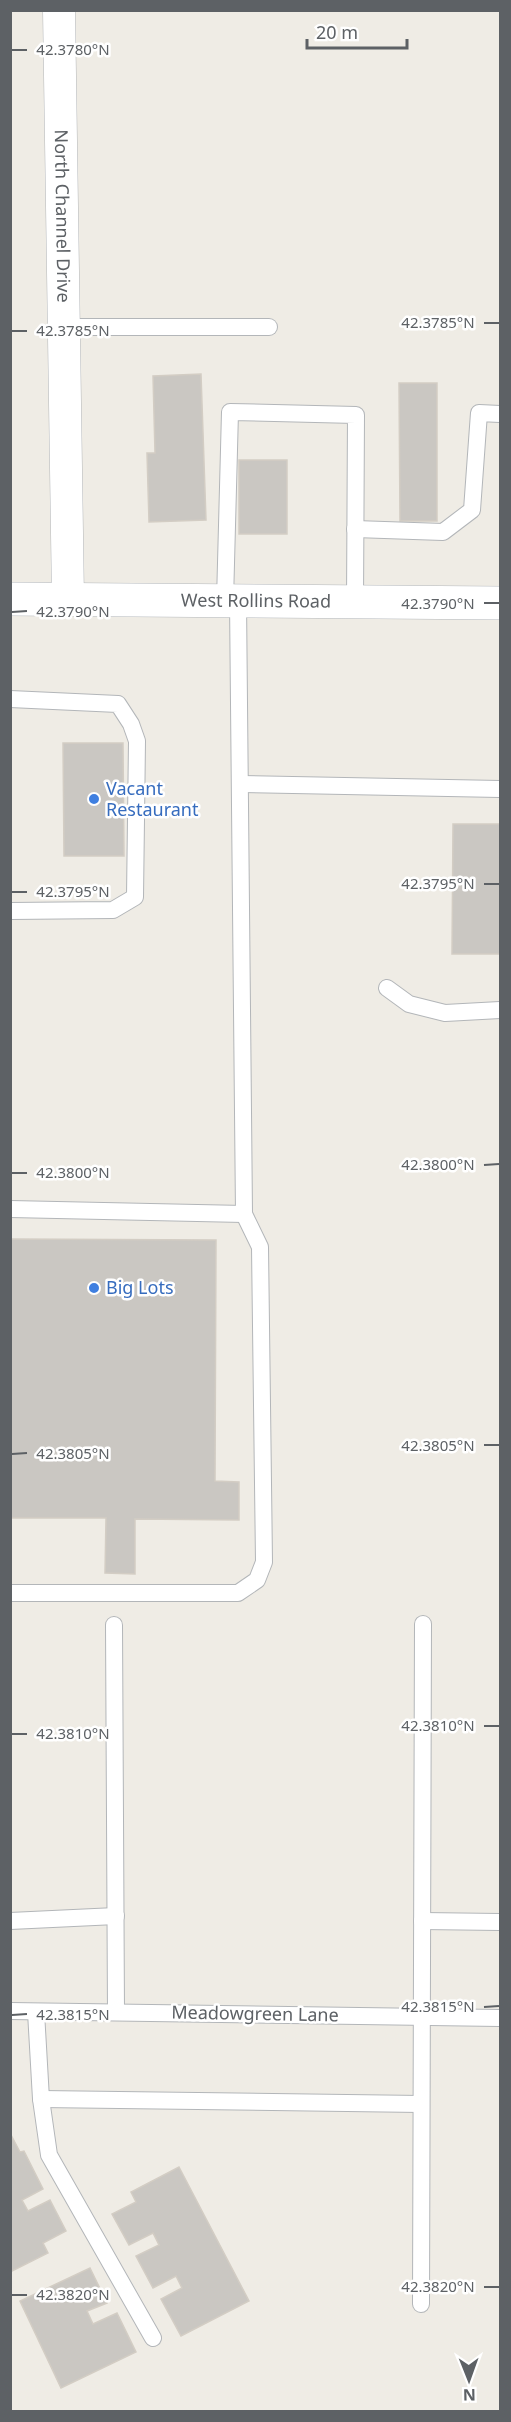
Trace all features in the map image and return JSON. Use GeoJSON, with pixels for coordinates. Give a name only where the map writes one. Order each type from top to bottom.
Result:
{"type":"FeatureCollection","features":[{"type":"Feature","properties":{"kind":"main road","name":"West Rollins Road"},"geometry":{"type":"LineString","coordinates":[[10,599],[501,603]]}},
{"type":"Feature","properties":{"kind":"street","name":"North Channel Drive"},"geometry":{"type":"LineString","coordinates":[[59,10],[68,599]]}},
{"type":"Feature","properties":{"kind":"lane"},"geometry":{"type":"LineString","coordinates":[[64,327],[269,327]]}},
{"type":"Feature","properties":{"kind":"lane"},"geometry":{"type":"LineString","coordinates":[[10,1593],[238,1593],[256,1580],[264,1562],[260,1247],[244,1214],[240,784],[232,601],[230,412],[356,415],[355,602]]}},
{"type":"Feature","properties":{"kind":"lane"},"geometry":{"type":"LineString","coordinates":[[355,529],[443,532],[472,510],[479,413],[501,414]]}},
{"type":"Feature","properties":{"kind":"lane"},"geometry":{"type":"LineString","coordinates":[[10,699],[118,704],[131,724],[137,741],[135,897],[113,910],[10,910]]}},
{"type":"Feature","properties":{"kind":"lane"},"geometry":{"type":"LineString","coordinates":[[240,784],[501,789]]}},
{"type":"Feature","properties":{"kind":"lane"},"geometry":{"type":"LineString","coordinates":[[387,988],[409,1004],[445,1013],[501,1010]]}},
{"type":"Feature","properties":{"kind":"lane"},"geometry":{"type":"LineString","coordinates":[[10,1209],[244,1214]]}},
{"type":"Feature","properties":{"kind":"lane"},"geometry":{"type":"LineString","coordinates":[[421,2304],[423,1624]]}},
{"type":"Feature","properties":{"kind":"lane"},"geometry":{"type":"LineString","coordinates":[[114,1625],[116,2012]]}},
{"type":"Feature","properties":{"kind":"lane"},"geometry":{"type":"LineString","coordinates":[[10,1920],[116,1916]]}},
{"type":"Feature","properties":{"kind":"lane"},"geometry":{"type":"LineString","coordinates":[[422,1921],[501,1922]]}},
{"type":"Feature","properties":{"kind":"lane","name":"Meadowgreen Lane"},"geometry":{"type":"LineString","coordinates":[[10,2011],[501,2018]]}},
{"type":"Feature","properties":{"kind":"lane"},"geometry":{"type":"LineString","coordinates":[[36,2012],[41,2099],[49,2155],[153,2338]]}},
{"type":"Feature","properties":{"kind":"lane"},"geometry":{"type":"LineString","coordinates":[[41,2099],[421,2104]]}},
{"type":"Feature","properties":{"kind":"building"},"geometry":{"type":"Polygon","coordinates":[[[201,374],[206,520],[149,522],[147,453],[155,453],[153,376],[201,374]]]}},
{"type":"Feature","properties":{"kind":"building"},"geometry":{"type":"Polygon","coordinates":[[[399,383],[437,383],[437,521],[400,521],[399,383]]]}},
{"type":"Feature","properties":{"kind":"building"},"geometry":{"type":"Polygon","coordinates":[[[239,460],[287,460],[287,534],[239,534],[239,460]]]}},
{"type":"Feature","properties":{"kind":"building","name":"Vacant Restaurant"},"geometry":{"type":"Polygon","coordinates":[[[63,743],[123,743],[124,856],[64,856],[63,743]]]}},
{"type":"Feature","properties":{"kind":"building"},"geometry":{"type":"Polygon","coordinates":[[[453,824],[500,824],[500,954],[452,954],[453,824]]]}},
{"type":"Feature","properties":{"kind":"building"},"geometry":{"type":"Polygon","coordinates":[[[10,1239],[216,1240],[215,1481],[239,1482],[239,1520],[135,1519],[135,1574],[105,1573],[106,1518],[10,1518],[10,1239]]]}},
{"type":"Feature","properties":{"kind":"building"},"geometry":{"type":"Polygon","coordinates":[[[10,2133],[20,2152],[24,2151],[43,2189],[22,2200],[28,2211],[50,2200],[66,2231],[43,2243],[48,2253],[10,2272],[10,2133]]]}},
{"type":"Feature","properties":{"kind":"building"},"geometry":{"type":"Polygon","coordinates":[[[179,2167],[249,2301],[181,2336],[161,2299],[182,2288],[176,2276],[153,2288],[136,2256],[159,2245],[153,2233],[129,2245],[112,2214],[136,2202],[131,2192],[179,2167]]]}},
{"type":"Feature","properties":{"kind":"building"},"geometry":{"type":"Polygon","coordinates":[[[90,2268],[107,2303],[87,2311],[93,2324],[117,2313],[136,2352],[61,2388],[20,2301],[90,2268]]]}},
{"type":"Feature","properties":{"kind":"place","name":"Vacant Restaurant"},"geometry":{"type":"Point","coordinates":[94,799]}},
{"type":"Feature","properties":{"kind":"place","name":"Big Lots"},"geometry":{"type":"Point","coordinates":[94,1288]}}]}
